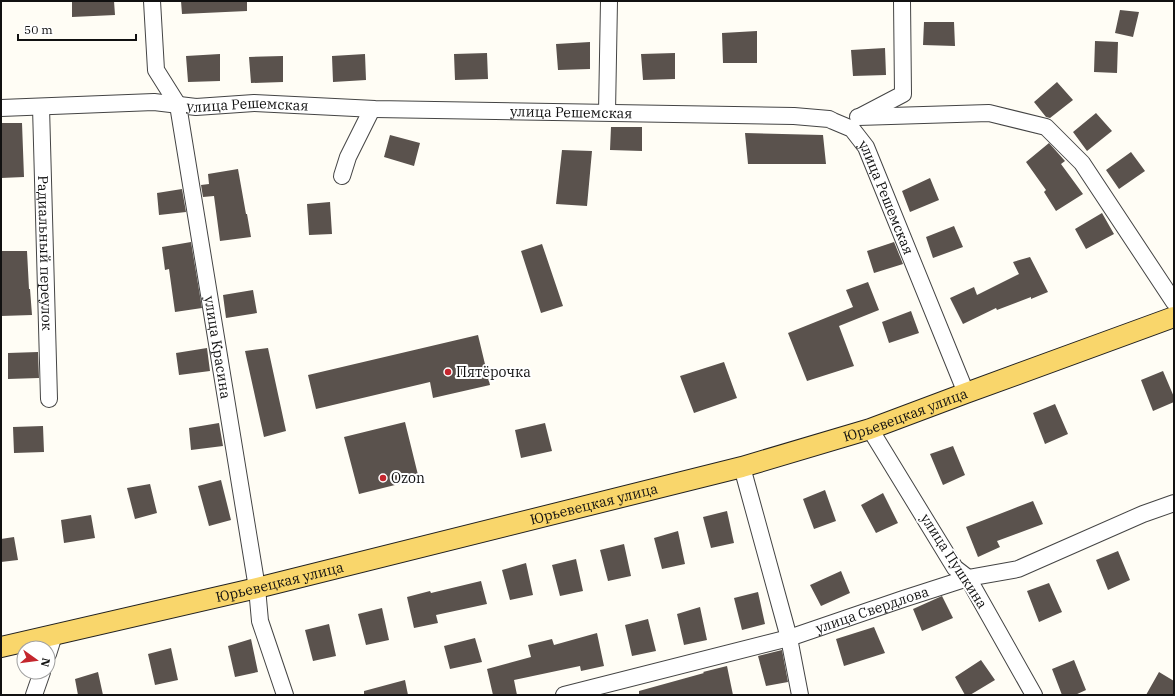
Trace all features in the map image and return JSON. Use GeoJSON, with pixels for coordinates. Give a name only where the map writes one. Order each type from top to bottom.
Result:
{"type":"FeatureCollection","features":[{"type":"Feature","properties":{"kind":"main road","name":"Юрьевецкая улица"},"geometry":{"type":"LineString","coordinates":[[56,643],[257,588],[742,467],[870,429],[966,392],[1174,317]]}},
{"type":"Feature","properties":{"kind":"main road","name":"Юрьевецкая улица"},"geometry":{"type":"LineString","coordinates":[[1,647],[16,646]]}},
{"type":"Feature","properties":{"kind":"street","name":"улица Красина"},"geometry":{"type":"LineString","coordinates":[[152,1],[156,70],[178,105],[257,588],[260,621],[285,695]]}},
{"type":"Feature","properties":{"kind":"street"},"geometry":{"type":"LineString","coordinates":[[607,112],[609,1]]}},
{"type":"Feature","properties":{"kind":"street"},"geometry":{"type":"LineString","coordinates":[[858,117],[903,94],[902,1]]}},
{"type":"Feature","properties":{"kind":"street","name":"улица Решемская"},"geometry":{"type":"LineString","coordinates":[[1,108],[154,102],[196,106],[254,103],[372,108],[794,116],[829,119],[852,129],[866,147],[966,392]]}},
{"type":"Feature","properties":{"kind":"street","name":"Радиальный переулок"},"geometry":{"type":"LineString","coordinates":[[41,107],[49,399]]}},
{"type":"Feature","properties":{"kind":"street"},"geometry":{"type":"LineString","coordinates":[[342,176],[348,157],[372,108]]}},
{"type":"Feature","properties":{"kind":"street"},"geometry":{"type":"LineString","coordinates":[[833,121],[840,118],[858,117],[989,113],[1046,127],[1082,163],[1174,302]]}},
{"type":"Feature","properties":{"kind":"street","name":"улица Пушкина"},"geometry":{"type":"LineString","coordinates":[[870,429],[955,568],[968,578],[1034,695]]}},
{"type":"Feature","properties":{"kind":"street"},"geometry":{"type":"LineString","coordinates":[[742,467],[789,638],[800,695]]}},
{"type":"Feature","properties":{"kind":"street","name":"улица Свердлова"},"geometry":{"type":"LineString","coordinates":[[564,695],[789,638],[968,578],[1018,569],[1143,514],[1174,503]]}},
{"type":"Feature","properties":{"kind":"street"},"geometry":{"type":"LineString","coordinates":[[34,695],[39,680]]}},
{"type":"Feature","properties":{"kind":"building"},"geometry":{"type":"Polygon","coordinates":[[[72,1],[114,1],[115,15],[72,17],[72,1]]]}},
{"type":"Feature","properties":{"kind":"building"},"geometry":{"type":"Polygon","coordinates":[[[181,1],[247,1],[247,11],[182,14],[181,1]]]}},
{"type":"Feature","properties":{"kind":"building"},"geometry":{"type":"Polygon","coordinates":[[[1120,10],[1139,12],[1133,37],[1115,33],[1120,10]]]}},
{"type":"Feature","properties":{"kind":"building"},"geometry":{"type":"Polygon","coordinates":[[[924,22],[954,22],[955,46],[923,45],[924,22]]]}},
{"type":"Feature","properties":{"kind":"building"},"geometry":{"type":"Polygon","coordinates":[[[757,31],[757,63],[723,63],[722,33],[757,31]]]}},
{"type":"Feature","properties":{"kind":"building"},"geometry":{"type":"Polygon","coordinates":[[[1095,41],[1118,42],[1117,73],[1094,72],[1095,41]]]}},
{"type":"Feature","properties":{"kind":"building"},"geometry":{"type":"Polygon","coordinates":[[[590,42],[590,69],[558,70],[556,44],[590,42]]]}},
{"type":"Feature","properties":{"kind":"building"},"geometry":{"type":"Polygon","coordinates":[[[885,48],[886,75],[853,76],[851,50],[885,48]]]}},
{"type":"Feature","properties":{"kind":"building"},"geometry":{"type":"Polygon","coordinates":[[[487,53],[488,79],[455,80],[454,54],[487,53]]]}},
{"type":"Feature","properties":{"kind":"building"},"geometry":{"type":"Polygon","coordinates":[[[675,53],[675,79],[643,80],[641,54],[675,53]]]}},
{"type":"Feature","properties":{"kind":"building"},"geometry":{"type":"Polygon","coordinates":[[[220,54],[220,81],[188,82],[186,56],[220,54]]]}},
{"type":"Feature","properties":{"kind":"building"},"geometry":{"type":"Polygon","coordinates":[[[365,54],[366,80],[333,82],[332,56],[365,54]]]}},
{"type":"Feature","properties":{"kind":"building"},"geometry":{"type":"Polygon","coordinates":[[[283,56],[283,82],[251,83],[249,57],[283,56]]]}},
{"type":"Feature","properties":{"kind":"building"},"geometry":{"type":"Polygon","coordinates":[[[1057,82],[1073,100],[1050,118],[1046,117],[1034,102],[1057,82]]]}},
{"type":"Feature","properties":{"kind":"building"},"geometry":{"type":"Polygon","coordinates":[[[1096,113],[1112,131],[1087,151],[1073,132],[1096,113]]]}},
{"type":"Feature","properties":{"kind":"building"},"geometry":{"type":"Polygon","coordinates":[[[1,123],[22,123],[24,177],[1,178],[1,123]]]}},
{"type":"Feature","properties":{"kind":"building"},"geometry":{"type":"Polygon","coordinates":[[[611,127],[642,127],[642,151],[610,150],[611,127]]]}},
{"type":"Feature","properties":{"kind":"building"},"geometry":{"type":"Polygon","coordinates":[[[745,133],[823,135],[826,164],[748,164],[745,133]]]}},
{"type":"Feature","properties":{"kind":"building"},"geometry":{"type":"Polygon","coordinates":[[[390,135],[420,143],[414,166],[384,157],[390,135]]]}},
{"type":"Feature","properties":{"kind":"building"},"geometry":{"type":"Polygon","coordinates":[[[1049,143],[1065,161],[1061,164],[1083,194],[1056,211],[1044,192],[1046,190],[1026,162],[1049,143]]]}},
{"type":"Feature","properties":{"kind":"building"},"geometry":{"type":"Polygon","coordinates":[[[562,150],[592,151],[587,206],[556,204],[562,150]]]}},
{"type":"Feature","properties":{"kind":"building"},"geometry":{"type":"Polygon","coordinates":[[[1131,152],[1145,171],[1119,189],[1106,170],[1131,152]]]}},
{"type":"Feature","properties":{"kind":"building"},"geometry":{"type":"Polygon","coordinates":[[[238,169],[251,237],[220,241],[214,196],[203,197],[201,185],[209,184],[208,174],[238,169]]]}},
{"type":"Feature","properties":{"kind":"building"},"geometry":{"type":"Polygon","coordinates":[[[930,178],[939,200],[910,212],[902,191],[930,178]]]}},
{"type":"Feature","properties":{"kind":"building"},"geometry":{"type":"Polygon","coordinates":[[[182,189],[186,212],[159,215],[157,193],[182,189]]]}},
{"type":"Feature","properties":{"kind":"building"},"geometry":{"type":"Polygon","coordinates":[[[330,202],[332,234],[309,235],[307,204],[330,202]]]}},
{"type":"Feature","properties":{"kind":"building"},"geometry":{"type":"Polygon","coordinates":[[[1102,213],[1114,234],[1086,249],[1075,229],[1102,213]]]}},
{"type":"Feature","properties":{"kind":"building"},"geometry":{"type":"Polygon","coordinates":[[[954,226],[963,247],[933,258],[926,237],[954,226]]]}},
{"type":"Feature","properties":{"kind":"building"},"geometry":{"type":"Polygon","coordinates":[[[191,242],[202,308],[175,312],[169,269],[165,270],[162,247],[191,242]]]}},
{"type":"Feature","properties":{"kind":"building"},"geometry":{"type":"Polygon","coordinates":[[[894,242],[903,264],[874,273],[867,251],[894,242]]]}},
{"type":"Feature","properties":{"kind":"building"},"geometry":{"type":"Polygon","coordinates":[[[542,244],[563,306],[541,313],[521,251],[542,244]]]}},
{"type":"Feature","properties":{"kind":"building"},"geometry":{"type":"Polygon","coordinates":[[[1,251],[27,251],[32,315],[1,316],[1,251]]]}},
{"type":"Feature","properties":{"kind":"building"},"geometry":{"type":"Polygon","coordinates":[[[1030,257],[1048,292],[997,310],[996,308],[963,324],[950,298],[974,287],[977,295],[1019,274],[1013,262],[1030,257]]]}},
{"type":"Feature","properties":{"kind":"building"},"geometry":{"type":"Polygon","coordinates":[[[868,282],[879,310],[839,326],[854,366],[807,381],[788,333],[853,307],[846,290],[868,282]]]}},
{"type":"Feature","properties":{"kind":"building"},"geometry":{"type":"Polygon","coordinates":[[[253,290],[257,313],[226,318],[223,295],[253,290]]]}},
{"type":"Feature","properties":{"kind":"building"},"geometry":{"type":"Polygon","coordinates":[[[911,311],[919,333],[889,343],[882,322],[911,311]]]}},
{"type":"Feature","properties":{"kind":"building"},"geometry":{"type":"Polygon","coordinates":[[[478,335],[490,385],[433,398],[430,382],[316,409],[308,375],[478,335]]]}},
{"type":"Feature","properties":{"kind":"building"},"geometry":{"type":"Polygon","coordinates":[[[207,348],[210,371],[179,375],[176,353],[207,348]]]}},
{"type":"Feature","properties":{"kind":"building"},"geometry":{"type":"Polygon","coordinates":[[[268,348],[286,431],[264,437],[245,351],[268,348]]]}},
{"type":"Feature","properties":{"kind":"building"},"geometry":{"type":"Polygon","coordinates":[[[38,352],[39,378],[8,379],[8,353],[38,352]]]}},
{"type":"Feature","properties":{"kind":"building"},"geometry":{"type":"Polygon","coordinates":[[[724,362],[737,398],[694,413],[680,376],[724,362]]]}},
{"type":"Feature","properties":{"kind":"building"},"geometry":{"type":"Polygon","coordinates":[[[1163,371],[1174,397],[1174,402],[1153,411],[1141,380],[1163,371]]]}},
{"type":"Feature","properties":{"kind":"building"},"geometry":{"type":"Polygon","coordinates":[[[1055,404],[1068,434],[1045,444],[1033,413],[1055,404]]]}},
{"type":"Feature","properties":{"kind":"building"},"geometry":{"type":"Polygon","coordinates":[[[405,422],[419,479],[359,494],[344,437],[405,422]]]}},
{"type":"Feature","properties":{"kind":"building"},"geometry":{"type":"Polygon","coordinates":[[[219,423],[223,446],[191,450],[189,428],[219,423]]]}},
{"type":"Feature","properties":{"kind":"building"},"geometry":{"type":"Polygon","coordinates":[[[545,423],[552,451],[521,458],[515,430],[545,423]]]}},
{"type":"Feature","properties":{"kind":"building"},"geometry":{"type":"Polygon","coordinates":[[[43,426],[44,452],[14,453],[13,427],[43,426]]]}},
{"type":"Feature","properties":{"kind":"building"},"geometry":{"type":"Polygon","coordinates":[[[953,446],[965,475],[943,485],[930,454],[953,446]]]}},
{"type":"Feature","properties":{"kind":"building"},"geometry":{"type":"Polygon","coordinates":[[[221,480],[231,520],[209,526],[198,486],[221,480]]]}},
{"type":"Feature","properties":{"kind":"building"},"geometry":{"type":"Polygon","coordinates":[[[150,484],[157,513],[135,519],[127,488],[150,484]]]}},
{"type":"Feature","properties":{"kind":"building"},"geometry":{"type":"Polygon","coordinates":[[[825,490],[836,521],[814,529],[803,499],[825,490]]]}},
{"type":"Feature","properties":{"kind":"building"},"geometry":{"type":"Polygon","coordinates":[[[883,493],[898,523],[876,533],[861,505],[883,493]]]}},
{"type":"Feature","properties":{"kind":"building"},"geometry":{"type":"Polygon","coordinates":[[[1033,501],[1043,524],[997,541],[1000,547],[978,557],[966,527],[1033,501]]]}},
{"type":"Feature","properties":{"kind":"building"},"geometry":{"type":"Polygon","coordinates":[[[727,511],[734,543],[711,548],[703,517],[727,511]]]}},
{"type":"Feature","properties":{"kind":"building"},"geometry":{"type":"Polygon","coordinates":[[[91,515],[95,538],[64,543],[61,520],[91,515]]]}},
{"type":"Feature","properties":{"kind":"building"},"geometry":{"type":"Polygon","coordinates":[[[678,531],[685,564],[662,569],[654,538],[678,531]]]}},
{"type":"Feature","properties":{"kind":"building"},"geometry":{"type":"Polygon","coordinates":[[[14,537],[18,560],[1,562],[1,539],[14,537]]]}},
{"type":"Feature","properties":{"kind":"building"},"geometry":{"type":"Polygon","coordinates":[[[624,544],[631,576],[608,581],[600,550],[624,544]]]}},
{"type":"Feature","properties":{"kind":"building"},"geometry":{"type":"Polygon","coordinates":[[[1118,551],[1130,580],[1108,590],[1096,560],[1118,551]]]}},
{"type":"Feature","properties":{"kind":"building"},"geometry":{"type":"Polygon","coordinates":[[[576,559],[583,591],[560,596],[552,565],[576,559]]]}},
{"type":"Feature","properties":{"kind":"building"},"geometry":{"type":"Polygon","coordinates":[[[526,563],[533,595],[510,600],[502,570],[526,563]]]}},
{"type":"Feature","properties":{"kind":"building"},"geometry":{"type":"Polygon","coordinates":[[[841,571],[850,593],[821,606],[810,585],[841,571]]]}},
{"type":"Feature","properties":{"kind":"building"},"geometry":{"type":"Polygon","coordinates":[[[481,581],[487,604],[436,615],[438,623],[414,628],[407,597],[481,581]]]}},
{"type":"Feature","properties":{"kind":"building"},"geometry":{"type":"Polygon","coordinates":[[[1049,583],[1062,612],[1039,622],[1027,591],[1049,583]]]}},
{"type":"Feature","properties":{"kind":"building"},"geometry":{"type":"Polygon","coordinates":[[[758,592],[765,624],[742,630],[734,598],[758,592]]]}},
{"type":"Feature","properties":{"kind":"building"},"geometry":{"type":"Polygon","coordinates":[[[942,596],[953,618],[922,631],[913,609],[942,596]]]}},
{"type":"Feature","properties":{"kind":"building"},"geometry":{"type":"Polygon","coordinates":[[[700,607],[707,640],[684,645],[677,614],[700,607]]]}},
{"type":"Feature","properties":{"kind":"building"},"geometry":{"type":"Polygon","coordinates":[[[382,608],[389,640],[366,645],[358,614],[382,608]]]}},
{"type":"Feature","properties":{"kind":"building"},"geometry":{"type":"Polygon","coordinates":[[[648,619],[656,651],[632,656],[625,625],[648,619]]]}},
{"type":"Feature","properties":{"kind":"building"},"geometry":{"type":"Polygon","coordinates":[[[329,624],[336,656],[313,661],[305,630],[329,624]]]}},
{"type":"Feature","properties":{"kind":"building"},"geometry":{"type":"Polygon","coordinates":[[[874,627],[885,653],[844,666],[836,639],[874,627]]]}},
{"type":"Feature","properties":{"kind":"building"},"geometry":{"type":"Polygon","coordinates":[[[597,633],[604,666],[581,671],[580,666],[514,680],[517,695],[493,695],[487,669],[531,657],[528,645],[552,639],[554,645],[597,633]]]}},
{"type":"Feature","properties":{"kind":"building"},"geometry":{"type":"Polygon","coordinates":[[[475,638],[482,662],[450,669],[444,646],[475,638]]]}},
{"type":"Feature","properties":{"kind":"building"},"geometry":{"type":"Polygon","coordinates":[[[251,639],[258,672],[235,677],[228,646],[251,639]]]}},
{"type":"Feature","properties":{"kind":"building"},"geometry":{"type":"Polygon","coordinates":[[[171,648],[178,680],[155,685],[148,654],[171,648]]]}},
{"type":"Feature","properties":{"kind":"building"},"geometry":{"type":"Polygon","coordinates":[[[782,650],[788,682],[766,686],[758,656],[782,650]]]}},
{"type":"Feature","properties":{"kind":"building"},"geometry":{"type":"Polygon","coordinates":[[[981,660],[995,680],[970,695],[965,695],[955,677],[981,660]]]}},
{"type":"Feature","properties":{"kind":"building"},"geometry":{"type":"Polygon","coordinates":[[[1074,660],[1086,690],[1075,695],[1062,695],[1052,669],[1074,660]]]}},
{"type":"Feature","properties":{"kind":"building"},"geometry":{"type":"Polygon","coordinates":[[[727,666],[733,695],[639,695],[639,691],[727,666]]]}},
{"type":"Feature","properties":{"kind":"building"},"geometry":{"type":"Polygon","coordinates":[[[98,672],[103,695],[78,695],[75,679],[98,672]]]}},
{"type":"Feature","properties":{"kind":"building"},"geometry":{"type":"Polygon","coordinates":[[[1159,672],[1174,681],[1174,695],[1146,695],[1159,672]]]}},
{"type":"Feature","properties":{"kind":"building"},"geometry":{"type":"Polygon","coordinates":[[[405,680],[408,695],[364,695],[364,691],[405,680]]]}},
{"type":"Feature","properties":{"kind":"place","name":"Пятёрочка"},"geometry":{"type":"Point","coordinates":[448,372]}},
{"type":"Feature","properties":{"kind":"place","name":"Ozon"},"geometry":{"type":"Point","coordinates":[383,478]}}]}
